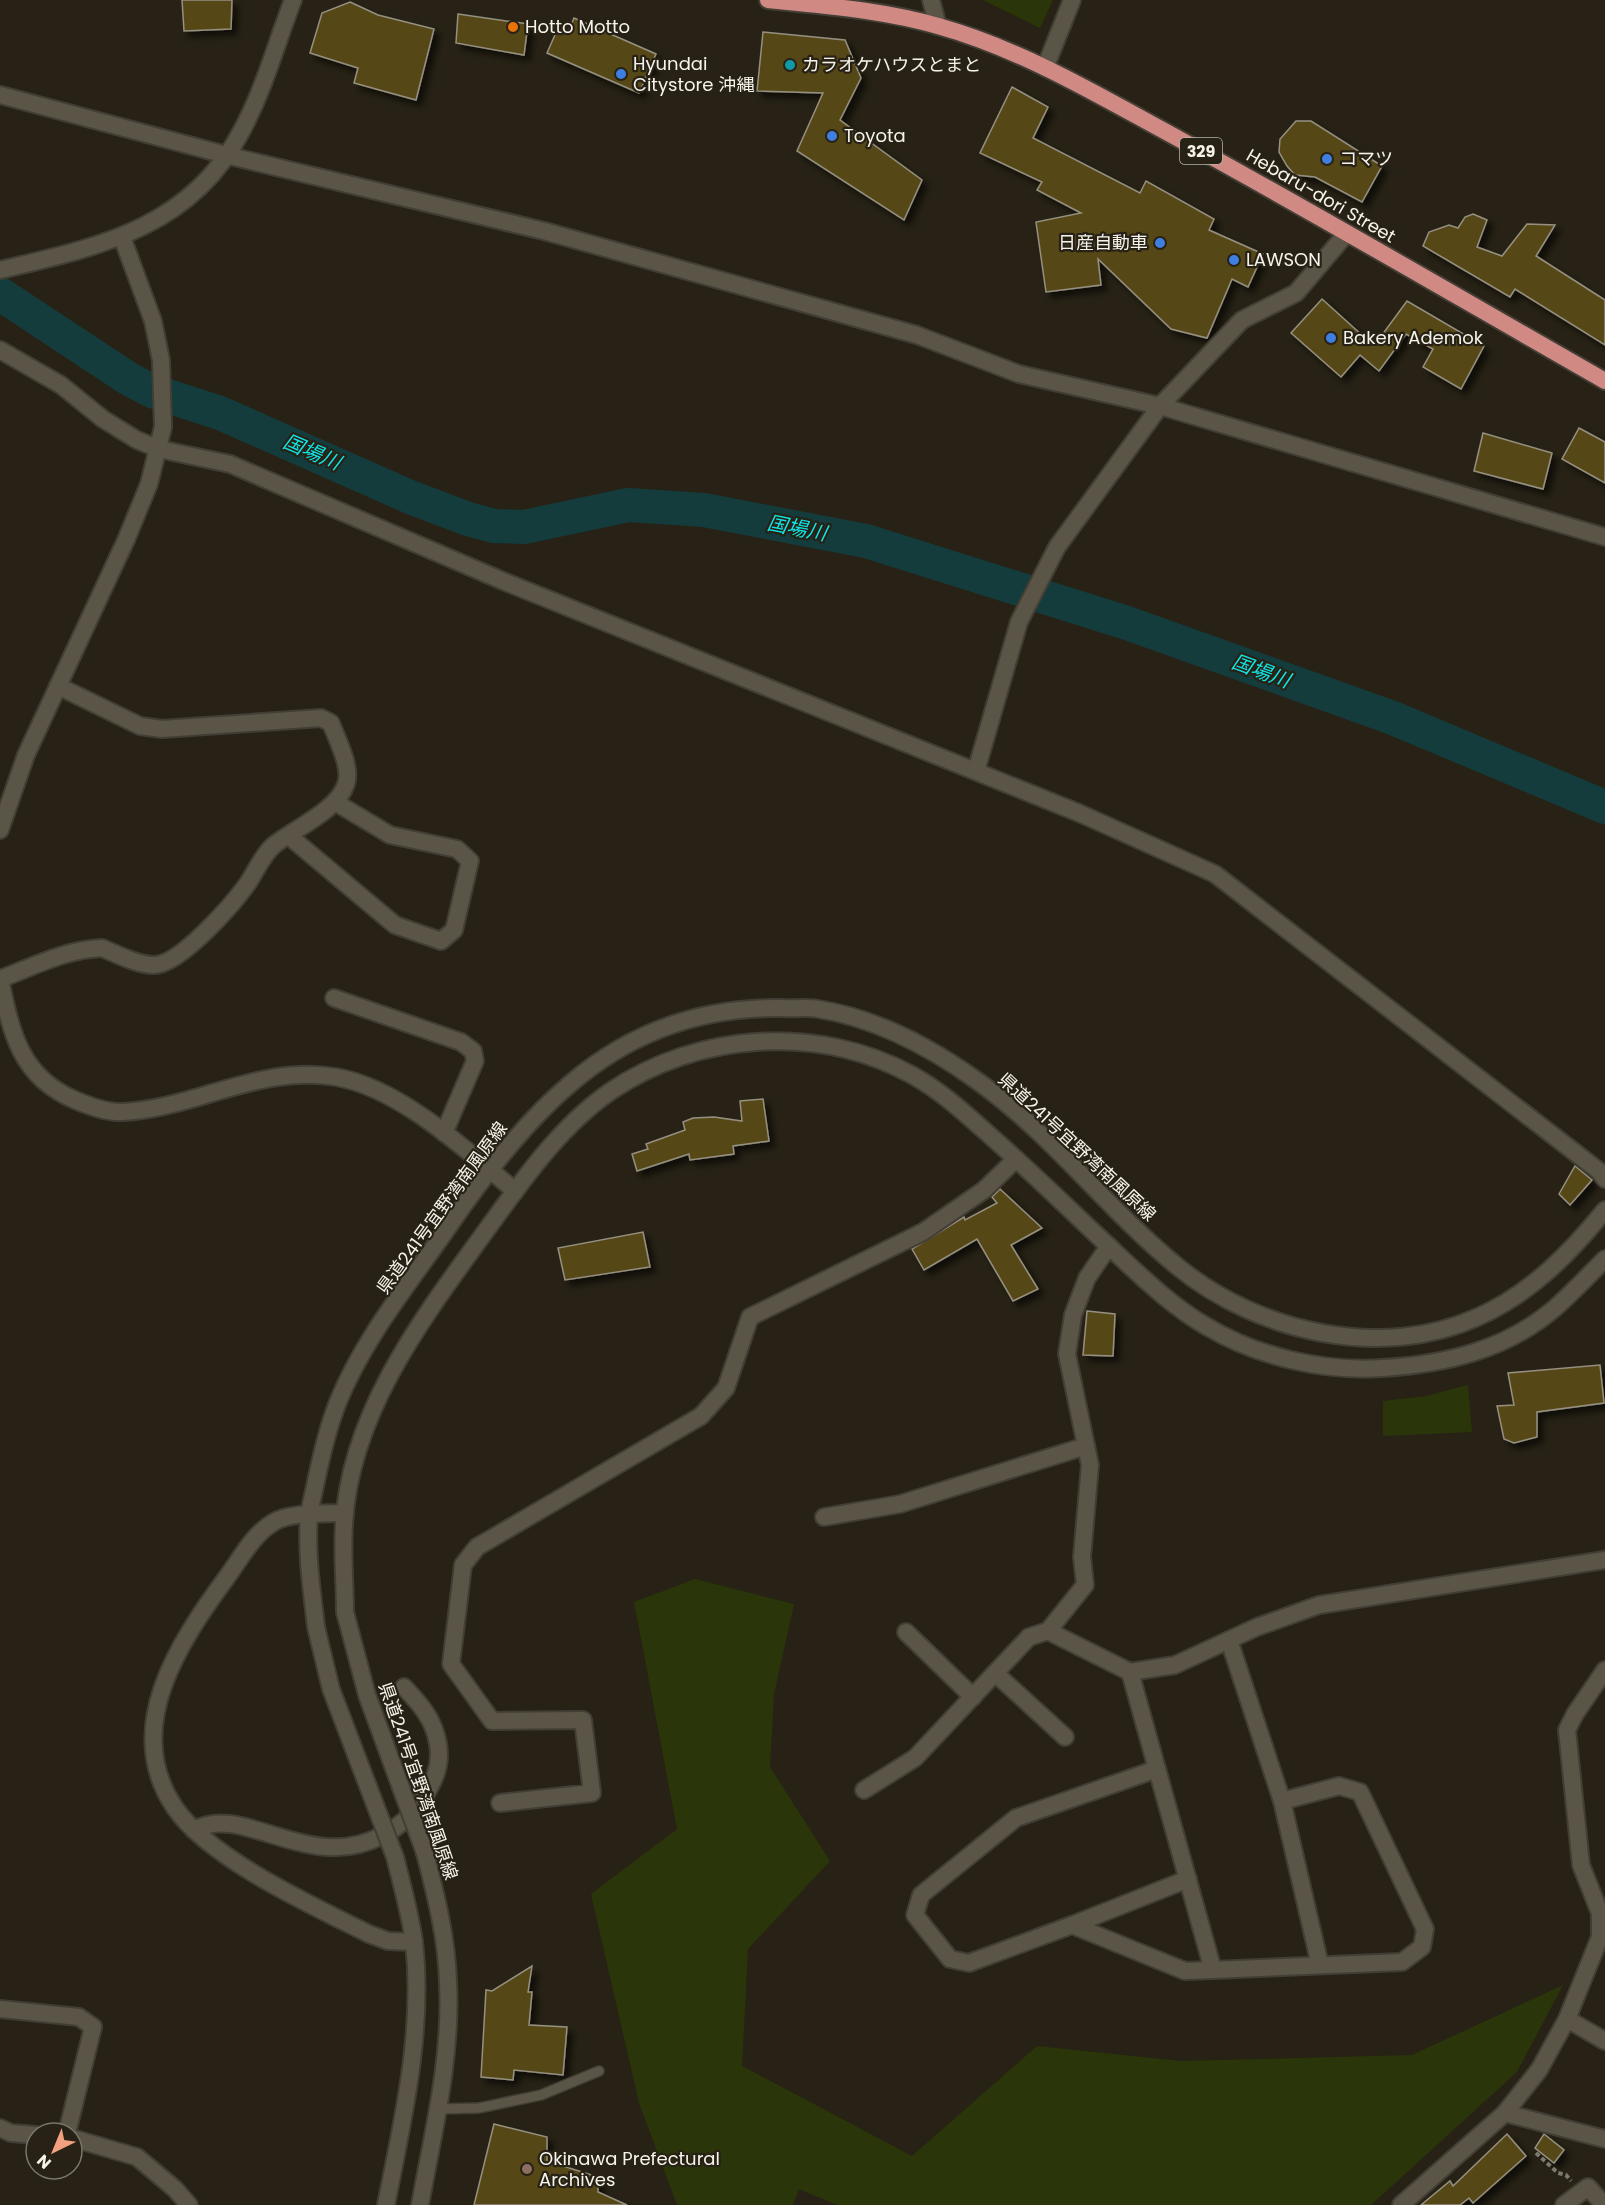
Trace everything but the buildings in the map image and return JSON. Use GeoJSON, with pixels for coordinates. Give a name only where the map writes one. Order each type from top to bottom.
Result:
{"type":"FeatureCollection","features":[{"type":"Feature","properties":{"kind":"highway","name":"Hebaru-dori Street"},"geometry":{"type":"LineString","coordinates":[[768,0],[868,11],[938,26],[1005,50],[1046,68],[1236,170],[1605,381]]}},
{"type":"Feature","properties":{"kind":"street"},"geometry":{"type":"LineString","coordinates":[[0,270],[122,237],[143,228],[183,202],[226,155],[256,102],[293,0]]}},
{"type":"Feature","properties":{"kind":"street"},"geometry":{"type":"LineString","coordinates":[[931,0],[938,26]]}},
{"type":"Feature","properties":{"kind":"street"},"geometry":{"type":"LineString","coordinates":[[1046,68],[1072,0]]}},
{"type":"Feature","properties":{"kind":"street"},"geometry":{"type":"LineString","coordinates":[[0,95],[226,155],[544,231],[917,335],[1019,374],[1160,406],[1605,537]]}},
{"type":"Feature","properties":{"kind":"street"},"geometry":{"type":"LineString","coordinates":[[976,771],[1019,622],[1057,547],[1160,406],[1242,320],[1296,293],[1346,234]]}},
{"type":"Feature","properties":{"kind":"street"},"geometry":{"type":"LineString","coordinates":[[0,830],[26,755],[126,540],[149,484],[159,449],[163,427],[161,360],[153,321],[122,237]]}},
{"type":"Feature","properties":{"kind":"street"},"geometry":{"type":"LineString","coordinates":[[0,350],[61,385],[103,419],[129,435],[159,449],[230,464],[503,581],[1078,813],[1215,874],[1599,1171],[1605,1179]]}},
{"type":"Feature","properties":{"kind":"street"},"geometry":{"type":"LineString","coordinates":[[58,686],[140,726],[162,729],[321,718],[331,723],[347,770],[347,782],[335,802],[272,846],[247,884],[212,927],[168,961],[156,966],[144,964],[102,948],[95,948],[63,956],[0,979],[10,1024],[33,1072],[53,1089],[83,1104],[122,1113],[189,1100],[280,1075],[308,1073],[339,1077],[375,1090],[423,1117],[515,1191]]}},
{"type":"Feature","properties":{"kind":"street"},"geometry":{"type":"LineString","coordinates":[[289,836],[395,925],[441,940],[454,930],[470,861],[457,849],[390,835],[335,802]]}},
{"type":"Feature","properties":{"kind":"street"},"geometry":{"type":"LineString","coordinates":[[334,998],[461,1042],[473,1051],[475,1060],[444,1133]]}},
{"type":"Feature","properties":{"kind":"street","name":"県道241号宜野湾南風原線"},"geometry":{"type":"LineString","coordinates":[[386,2205],[406,2102],[415,2027],[414,1942],[395,1857],[331,1689],[316,1627],[310,1576],[309,1516],[329,1428],[355,1367],[455,1216],[524,1129],[571,1083],[620,1049],[670,1025],[717,1011],[757,1008],[817,1009],[879,1026],[924,1047],[977,1081],[1032,1126],[1180,1268],[1240,1307],[1304,1329],[1389,1338],[1437,1331],[1481,1316],[1523,1291],[1555,1265],[1605,1210]]}},
{"type":"Feature","properties":{"kind":"street","name":"県道241号宜野湾南風原線"},"geometry":{"type":"LineString","coordinates":[[420,2205],[445,2057],[449,1984],[440,1913],[425,1853],[367,1695],[345,1612],[345,1513],[354,1464],[375,1402],[401,1356],[515,1191],[571,1126],[610,1092],[647,1071],[695,1051],[755,1040],[806,1044],[863,1053],[914,1076],[961,1110],[1161,1294],[1207,1327],[1260,1351],[1314,1365],[1370,1369],[1419,1366],[1462,1358],[1508,1339],[1552,1311],[1605,1259]]}},
{"type":"Feature","properties":{"kind":"street"},"geometry":{"type":"LineString","coordinates":[[500,1803],[592,1793],[583,1720],[492,1721],[451,1664],[463,1565],[477,1547],[700,1416],[726,1388],[750,1317],[923,1232],[984,1190],[1016,1159]]}},
{"type":"Feature","properties":{"kind":"street"},"geometry":{"type":"LineString","coordinates":[[864,1790],[915,1758],[1029,1637],[1048,1631],[1085,1585],[1082,1557],[1090,1465],[1066,1354],[1073,1314],[1087,1278],[1108,1246]]}},
{"type":"Feature","properties":{"kind":"street"},"geometry":{"type":"LineString","coordinates":[[824,1517],[900,1504],[1086,1446]]}},
{"type":"Feature","properties":{"kind":"street"},"geometry":{"type":"LineString","coordinates":[[345,1513],[283,1517],[260,1532],[188,1635],[163,1683],[154,1727],[153,1747],[156,1769],[176,1809],[194,1830],[237,1862],[328,1913],[388,1941],[414,1942]]}},
{"type":"Feature","properties":{"kind":"street"},"geometry":{"type":"LineString","coordinates":[[1048,1631],[1130,1672],[1175,1665],[1229,1640],[1319,1605],[1605,1560]]}},
{"type":"Feature","properties":{"kind":"street"},"geometry":{"type":"LineString","coordinates":[[906,1632],[973,1697]]}},
{"type":"Feature","properties":{"kind":"street"},"geometry":{"type":"LineString","coordinates":[[1229,1640],[1282,1801],[1320,1965]]}},
{"type":"Feature","properties":{"kind":"street"},"geometry":{"type":"LineString","coordinates":[[1401,2205],[1505,2113],[1539,2070],[1567,2019],[1600,1937],[1603,1912],[1581,1865],[1567,1730],[1575,1714],[1605,1670]]}},
{"type":"Feature","properties":{"kind":"street"},"geometry":{"type":"LineString","coordinates":[[1130,1672],[1213,1970]]}},
{"type":"Feature","properties":{"kind":"street"},"geometry":{"type":"LineString","coordinates":[[995,1673],[1065,1737]]}},
{"type":"Feature","properties":{"kind":"street"},"geometry":{"type":"LineString","coordinates":[[194,1830],[207,1823],[227,1823],[310,1847],[337,1849],[367,1844],[390,1831],[415,1810],[433,1784],[440,1759],[436,1734],[426,1711],[404,1687]]}},
{"type":"Feature","properties":{"kind":"street"},"geometry":{"type":"LineString","coordinates":[[1157,1768],[1016,1818],[921,1894],[915,1915],[950,1959],[969,1963],[1188,1879]]}},
{"type":"Feature","properties":{"kind":"street"},"geometry":{"type":"LineString","coordinates":[[1072,1924],[1185,1971],[1402,1962],[1422,1947],[1425,1929],[1360,1792],[1339,1786],[1282,1801]]}},
{"type":"Feature","properties":{"kind":"street"},"geometry":{"type":"LineString","coordinates":[[0,2009],[79,2017],[93,2027],[70,2121]]}},
{"type":"Feature","properties":{"kind":"street"},"geometry":{"type":"LineString","coordinates":[[1567,2019],[1605,2041]]}},
{"type":"Feature","properties":{"kind":"street"},"geometry":{"type":"LineString","coordinates":[[1505,2113],[1605,2139]]}},
{"type":"Feature","properties":{"kind":"street"},"geometry":{"type":"LineString","coordinates":[[0,2128],[11,2133],[24,2134]]}},
{"type":"Feature","properties":{"kind":"street"},"geometry":{"type":"LineString","coordinates":[[84,2142],[137,2157],[175,2189],[189,2205]]}},
{"type":"Feature","properties":{"kind":"street"},"geometry":{"type":"LineString","coordinates":[[1564,2205],[1588,2187],[1604,2205]]}},
{"type":"Feature","properties":{"kind":"lane"},"geometry":{"type":"LineString","coordinates":[[437,2109],[479,2108],[541,2095],[599,2071]]}},
{"type":"Feature","properties":{"kind":"path"},"geometry":{"type":"LineString","coordinates":[[1536,2152],[1574,2184],[1581,2178],[1588,2187]]}},
{"type":"Feature","properties":{"kind":"green space"},"geometry":{"type":"Polygon","coordinates":[[[983,0],[1053,0],[1040,28],[983,0]]]}},
{"type":"Feature","properties":{"kind":"green space"},"geometry":{"type":"Polygon","coordinates":[[[1468,1385],[1472,1432],[1383,1436],[1383,1401],[1426,1396],[1468,1385]]]}},
{"type":"Feature","properties":{"kind":"green space"},"geometry":{"type":"Polygon","coordinates":[[[695,1579],[794,1604],[774,1694],[770,1767],[830,1861],[748,1949],[742,2066],[912,2156],[1037,2046],[1181,2061],[1412,2055],[1563,1985],[1517,2072],[1371,2205],[837,2205],[799,2189],[793,2205],[677,2205],[639,2103],[591,1894],[677,1829],[634,1602],[695,1579]]]}},
{"type":"Feature","properties":{"kind":"waterway","name":"国場川"},"geometry":{"type":"LineString","coordinates":[[0,294],[129,379],[152,391],[220,413],[410,497],[468,519],[494,526],[524,527],[628,505],[704,510],[866,541],[1127,623],[1393,718],[1605,807]]}},
{"type":"Feature","properties":{"kind":"place","name":"Hotto Motto"},"geometry":{"type":"Point","coordinates":[513,27]}},
{"type":"Feature","properties":{"kind":"place","name":"カラオケハウスとまと"},"geometry":{"type":"Point","coordinates":[790,65]}},
{"type":"Feature","properties":{"kind":"place","name":"Hyundai Citystore 沖縄"},"geometry":{"type":"Point","coordinates":[621,74]}},
{"type":"Feature","properties":{"kind":"place","name":"Toyota"},"geometry":{"type":"Point","coordinates":[832,136]}},
{"type":"Feature","properties":{"kind":"place","name":"コマツ"},"geometry":{"type":"Point","coordinates":[1327,159]}},
{"type":"Feature","properties":{"kind":"place","name":"日産自動車"},"geometry":{"type":"Point","coordinates":[1160,243]}},
{"type":"Feature","properties":{"kind":"place","name":"LAWSON"},"geometry":{"type":"Point","coordinates":[1234,260]}},
{"type":"Feature","properties":{"kind":"place","name":"Bakery Ademok"},"geometry":{"type":"Point","coordinates":[1331,338]}},
{"type":"Feature","properties":{"kind":"place","name":"Okinawa Prefectural Archives"},"geometry":{"type":"Point","coordinates":[527,2169]}}]}
